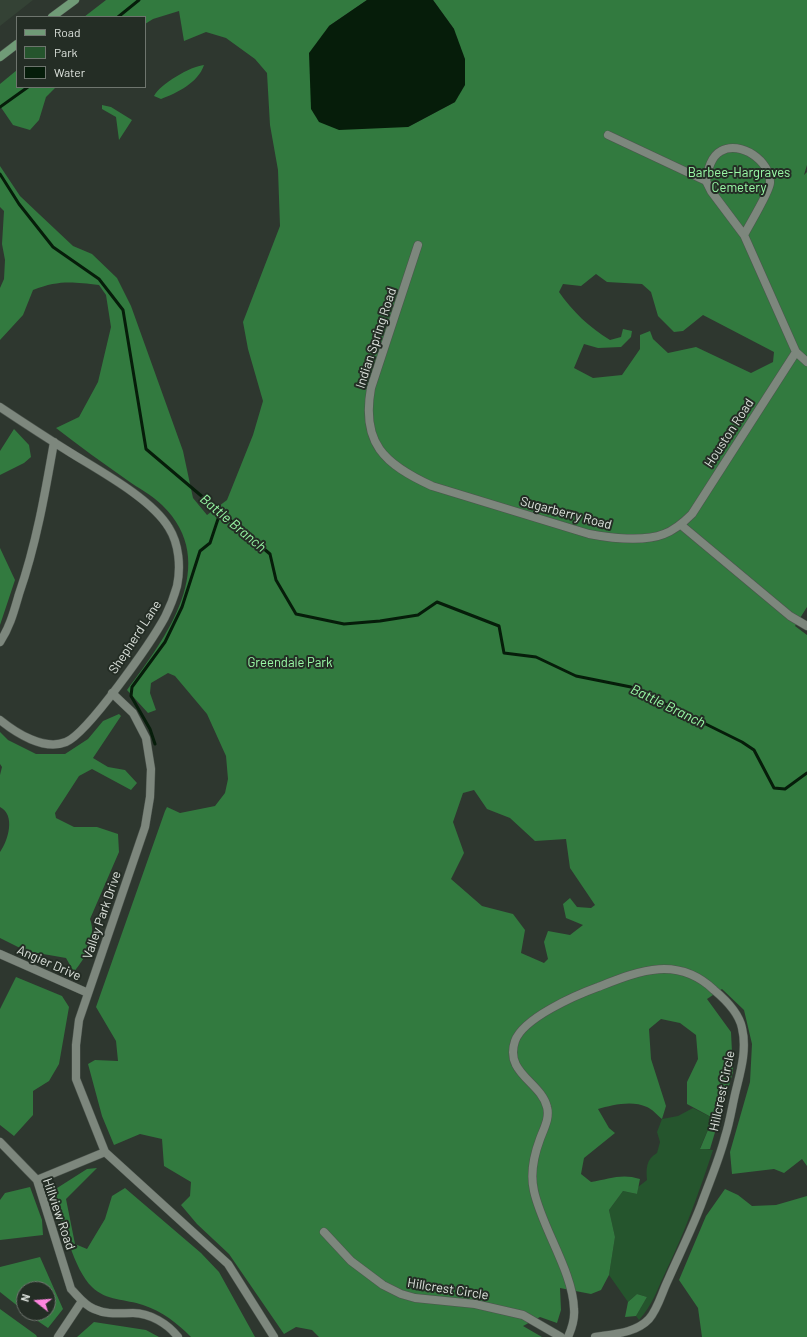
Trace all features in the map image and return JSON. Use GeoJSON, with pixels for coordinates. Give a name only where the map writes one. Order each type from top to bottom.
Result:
{"type":"FeatureCollection","features":[{"type":"Feature","properties":{"kind":"main road"},"geometry":{"type":"LineString","coordinates":[[53,16],[75,0]]}},
{"type":"Feature","properties":{"kind":"main road"},"geometry":{"type":"LineString","coordinates":[[0,57],[16,45]]}},
{"type":"Feature","properties":{"kind":"street"},"geometry":{"type":"LineString","coordinates":[[608,135],[706,181],[711,192],[744,235],[796,352],[807,362]]}},
{"type":"Feature","properties":{"kind":"street"},"geometry":{"type":"LineString","coordinates":[[706,181],[713,159],[721,151],[732,149],[744,150],[754,155],[765,165],[769,173],[770,184],[744,235]]}},
{"type":"Feature","properties":{"kind":"street","name":"Indian Spring Road"},"geometry":{"type":"LineString","coordinates":[[374,440],[369,419],[368,404],[371,388],[418,245]]}},
{"type":"Feature","properties":{"kind":"street","name":"Houston Road"},"geometry":{"type":"LineString","coordinates":[[681,525],[692,514],[796,352]]}},
{"type":"Feature","properties":{"kind":"street","name":"Shepherd Lane"},"geometry":{"type":"LineString","coordinates":[[0,408],[123,485],[158,514],[170,530],[178,554],[179,575],[170,608],[164,619],[112,693],[80,732],[66,742],[53,744],[30,738],[0,720]]}},
{"type":"Feature","properties":{"kind":"street","name":"Sugarberry Road"},"geometry":{"type":"LineString","coordinates":[[374,440],[389,460],[412,476],[432,486],[589,534],[611,539],[640,538],[664,535],[681,525]]}},
{"type":"Feature","properties":{"kind":"street"},"geometry":{"type":"LineString","coordinates":[[0,642],[8,630],[30,563],[54,442]]}},
{"type":"Feature","properties":{"kind":"street"},"geometry":{"type":"LineString","coordinates":[[681,525],[790,616],[807,626]]}},
{"type":"Feature","properties":{"kind":"street","name":"Valley Park Drive"},"geometry":{"type":"LineString","coordinates":[[112,693],[133,713],[146,738],[151,769],[150,797],[145,827],[79,1020],[76,1045],[76,1079],[105,1152],[228,1264],[274,1337]]}},
{"type":"Feature","properties":{"kind":"street","name":"Angier Drive"},"geometry":{"type":"LineString","coordinates":[[0,954],[88,993]]}},
{"type":"Feature","properties":{"kind":"street","name":"Hillcrest Circle"},"geometry":{"type":"LineString","coordinates":[[568,1337],[574,1321],[574,1307],[568,1283],[537,1205],[533,1188],[535,1156],[547,1124],[548,1111],[546,1102],[523,1076],[515,1062],[513,1050],[516,1039],[528,1022],[583,992],[645,970],[669,968],[683,971],[707,983],[722,997],[734,1010],[742,1027],[744,1045],[743,1061],[725,1138],[693,1227],[652,1316],[638,1328],[626,1332],[595,1337]]}},
{"type":"Feature","properties":{"kind":"street","name":"Hillview Road"},"geometry":{"type":"LineString","coordinates":[[0,1142],[37,1180],[71,1288],[82,1302]]}},
{"type":"Feature","properties":{"kind":"street"},"geometry":{"type":"LineString","coordinates":[[37,1180],[105,1152]]}},
{"type":"Feature","properties":{"kind":"street","name":"Hillcrest Circle"},"geometry":{"type":"LineString","coordinates":[[324,1232],[351,1261],[382,1285],[401,1294],[415,1298],[475,1304],[523,1315],[561,1337]]}},
{"type":"Feature","properties":{"kind":"street"},"geometry":{"type":"LineString","coordinates":[[58,1337],[82,1302],[106,1313],[135,1313],[155,1318],[178,1337]]}},
{"type":"Feature","properties":{"kind":"shaded area"},"geometry":{"type":"Polygon","coordinates":[[[0,0],[33,0],[0,26],[0,0]]]}},
{"type":"Feature","properties":{"kind":"green space"},"geometry":{"type":"Polygon","coordinates":[[[106,0],[367,0],[329,26],[408,127],[455,102],[454,29],[433,0],[807,0],[807,165],[804,175],[807,172],[807,607],[795,626],[807,635],[807,1166],[802,1159],[784,1173],[774,1169],[732,1174],[730,1152],[750,1082],[752,1044],[744,1010],[722,989],[707,999],[731,1032],[733,1072],[710,1149],[700,1149],[713,1118],[687,1104],[687,1082],[698,1059],[696,1035],[680,1023],[661,1019],[649,1029],[651,1059],[666,1106],[662,1119],[649,1108],[635,1104],[616,1105],[598,1109],[609,1128],[615,1133],[584,1158],[581,1174],[591,1182],[621,1177],[633,1177],[640,1179],[637,1194],[623,1191],[609,1210],[615,1237],[609,1275],[601,1290],[591,1294],[560,1288],[561,1310],[557,1323],[540,1317],[523,1326],[542,1337],[319,1337],[312,1330],[296,1327],[284,1334],[229,1254],[197,1224],[181,1205],[190,1196],[191,1182],[164,1166],[162,1139],[140,1134],[114,1145],[102,1116],[88,1064],[95,1060],[118,1061],[116,1041],[96,1007],[167,807],[180,813],[215,806],[225,793],[228,779],[226,756],[207,714],[175,676],[168,673],[151,683],[150,693],[156,710],[148,713],[127,690],[157,647],[171,624],[182,600],[188,575],[187,551],[179,527],[162,505],[56,428],[79,417],[98,382],[111,327],[106,295],[99,285],[58,283],[33,290],[23,315],[0,340],[0,288],[4,279],[5,260],[2,244],[4,211],[0,207],[0,166],[20,196],[73,246],[92,254],[117,278],[131,306],[183,451],[193,498],[207,515],[227,500],[253,435],[263,401],[248,349],[243,322],[280,226],[278,170],[270,125],[267,73],[255,59],[226,38],[206,32],[184,41],[179,11],[153,19],[146,23],[146,16],[85,16],[106,0]],[[596,274],[581,286],[563,284],[559,292],[582,319],[610,340],[621,337],[623,329],[632,331],[631,337],[621,347],[598,348],[584,344],[574,368],[593,378],[622,375],[640,349],[640,335],[650,331],[653,339],[668,353],[696,347],[751,373],[773,362],[774,352],[703,315],[683,331],[674,332],[658,316],[651,292],[642,284],[607,282],[596,274]],[[474,790],[463,793],[453,822],[464,853],[451,879],[482,906],[513,914],[525,930],[521,953],[544,963],[548,959],[544,942],[548,931],[570,935],[583,925],[566,918],[563,904],[570,898],[577,907],[591,908],[595,905],[570,868],[566,839],[535,841],[510,818],[487,809],[474,790]]]}},
{"type":"Feature","properties":{"kind":"green space"},"geometry":{"type":"Polygon","coordinates":[[[204,65],[197,77],[192,82],[174,94],[161,99],[154,96],[157,91],[176,76],[198,66],[204,65]]]}},
{"type":"Feature","properties":{"kind":"green space"},"geometry":{"type":"Polygon","coordinates":[[[16,71],[16,88],[55,88],[46,97],[39,120],[30,130],[13,125],[0,106],[0,84],[16,71]]]}},
{"type":"Feature","properties":{"kind":"green space"},"geometry":{"type":"Polygon","coordinates":[[[102,105],[111,107],[132,120],[119,140],[116,117],[102,109],[102,105]]]}},
{"type":"Feature","properties":{"kind":"green space"},"geometry":{"type":"Polygon","coordinates":[[[14,429],[29,445],[31,457],[24,463],[0,475],[0,451],[14,429]]]}},
{"type":"Feature","properties":{"kind":"green space"},"geometry":{"type":"Polygon","coordinates":[[[0,548],[15,580],[0,625],[0,548]]]}},
{"type":"Feature","properties":{"kind":"green space"},"geometry":{"type":"Polygon","coordinates":[[[119,714],[121,716],[93,758],[108,767],[125,770],[137,783],[131,790],[92,769],[79,776],[55,813],[56,818],[74,827],[97,827],[118,834],[119,852],[90,919],[92,934],[90,947],[74,972],[66,958],[26,951],[0,938],[0,852],[8,835],[9,822],[5,811],[0,807],[0,775],[2,767],[0,764],[0,732],[8,740],[36,754],[65,754],[88,739],[103,721],[119,714]]]}},
{"type":"Feature","properties":{"kind":"green space"},"geometry":{"type":"Polygon","coordinates":[[[16,977],[62,996],[69,1007],[59,1064],[49,1081],[33,1091],[33,1115],[14,1136],[0,1125],[0,1009],[16,977]]]}},
{"type":"Feature","properties":{"kind":"green space"},"geometry":{"type":"Polygon","coordinates":[[[693,1108],[713,1118],[700,1148],[713,1150],[686,1227],[648,1309],[639,1320],[636,1316],[647,1297],[637,1294],[628,1302],[609,1275],[615,1237],[609,1210],[623,1191],[637,1194],[638,1187],[647,1180],[649,1161],[653,1155],[657,1153],[660,1142],[657,1132],[662,1119],[678,1116],[693,1108]]]}},
{"type":"Feature","properties":{"kind":"green space"},"geometry":{"type":"Polygon","coordinates":[[[97,1168],[66,1199],[75,1244],[87,1249],[105,1219],[112,1196],[125,1188],[201,1253],[219,1272],[255,1337],[191,1337],[163,1314],[137,1303],[103,1295],[92,1287],[74,1258],[54,1198],[54,1190],[87,1169],[97,1168]]]}},
{"type":"Feature","properties":{"kind":"green space"},"geometry":{"type":"Polygon","coordinates":[[[30,1187],[42,1220],[43,1235],[0,1240],[0,1200],[5,1193],[30,1187]]]}},
{"type":"Feature","properties":{"kind":"green space"},"geometry":{"type":"Polygon","coordinates":[[[725,1189],[738,1195],[752,1206],[776,1205],[807,1196],[807,1337],[702,1337],[698,1308],[679,1280],[706,1216],[725,1189]]]}},
{"type":"Feature","properties":{"kind":"green space"},"geometry":{"type":"Polygon","coordinates":[[[40,1257],[51,1281],[16,1281],[16,1305],[0,1292],[0,1267],[40,1257]]]}},
{"type":"Feature","properties":{"kind":"green space"},"geometry":{"type":"Polygon","coordinates":[[[56,1293],[63,1309],[56,1318],[56,1293]]]}},
{"type":"Feature","properties":{"kind":"green space"},"geometry":{"type":"Polygon","coordinates":[[[637,1294],[647,1297],[636,1316],[625,1317],[628,1302],[637,1294]]]}},
{"type":"Feature","properties":{"kind":"green space"},"geometry":{"type":"Polygon","coordinates":[[[0,1309],[37,1337],[0,1337],[0,1309]]]}},
{"type":"Feature","properties":{"kind":"green space"},"geometry":{"type":"Polygon","coordinates":[[[38,1321],[54,1321],[48,1328],[38,1321]]]}},
{"type":"Feature","properties":{"kind":"green space"},"geometry":{"type":"Polygon","coordinates":[[[94,1322],[146,1330],[159,1337],[77,1337],[94,1322]]]}},
{"type":"Feature","properties":{"kind":"water"},"geometry":{"type":"Polygon","coordinates":[[[367,0],[433,0],[454,29],[465,59],[465,85],[455,102],[408,127],[339,130],[319,122],[311,109],[309,53],[329,26],[367,0]]]}},
{"type":"Feature","properties":{"kind":"waterway"},"geometry":{"type":"LineString","coordinates":[[119,16],[139,0]]}},
{"type":"Feature","properties":{"kind":"waterway"},"geometry":{"type":"LineString","coordinates":[[0,107],[27,88]]}},
{"type":"Feature","properties":{"kind":"waterway","name":"Battle Branch"},"geometry":{"type":"LineString","coordinates":[[0,174],[19,204],[53,247],[99,279],[123,310],[146,449],[270,554],[276,580],[296,614],[344,624],[380,621],[418,615],[437,602],[499,626],[504,653],[536,657],[576,676],[631,687],[742,742],[754,750],[774,788],[785,789],[807,773]]}},
{"type":"Feature","properties":{"kind":"waterway"},"geometry":{"type":"LineString","coordinates":[[155,744],[150,729],[131,696],[132,687],[165,642],[182,607],[200,551],[210,543],[219,516],[219,511]]}},
{"type":"Feature","properties":{"kind":"park label","name":"Barbee-Hargraves Cemetery"},"geometry":{"type":"Point","coordinates":[739,180]}},
{"type":"Feature","properties":{"kind":"park label","name":"Greendale Park"},"geometry":{"type":"Point","coordinates":[290,663]}}]}
